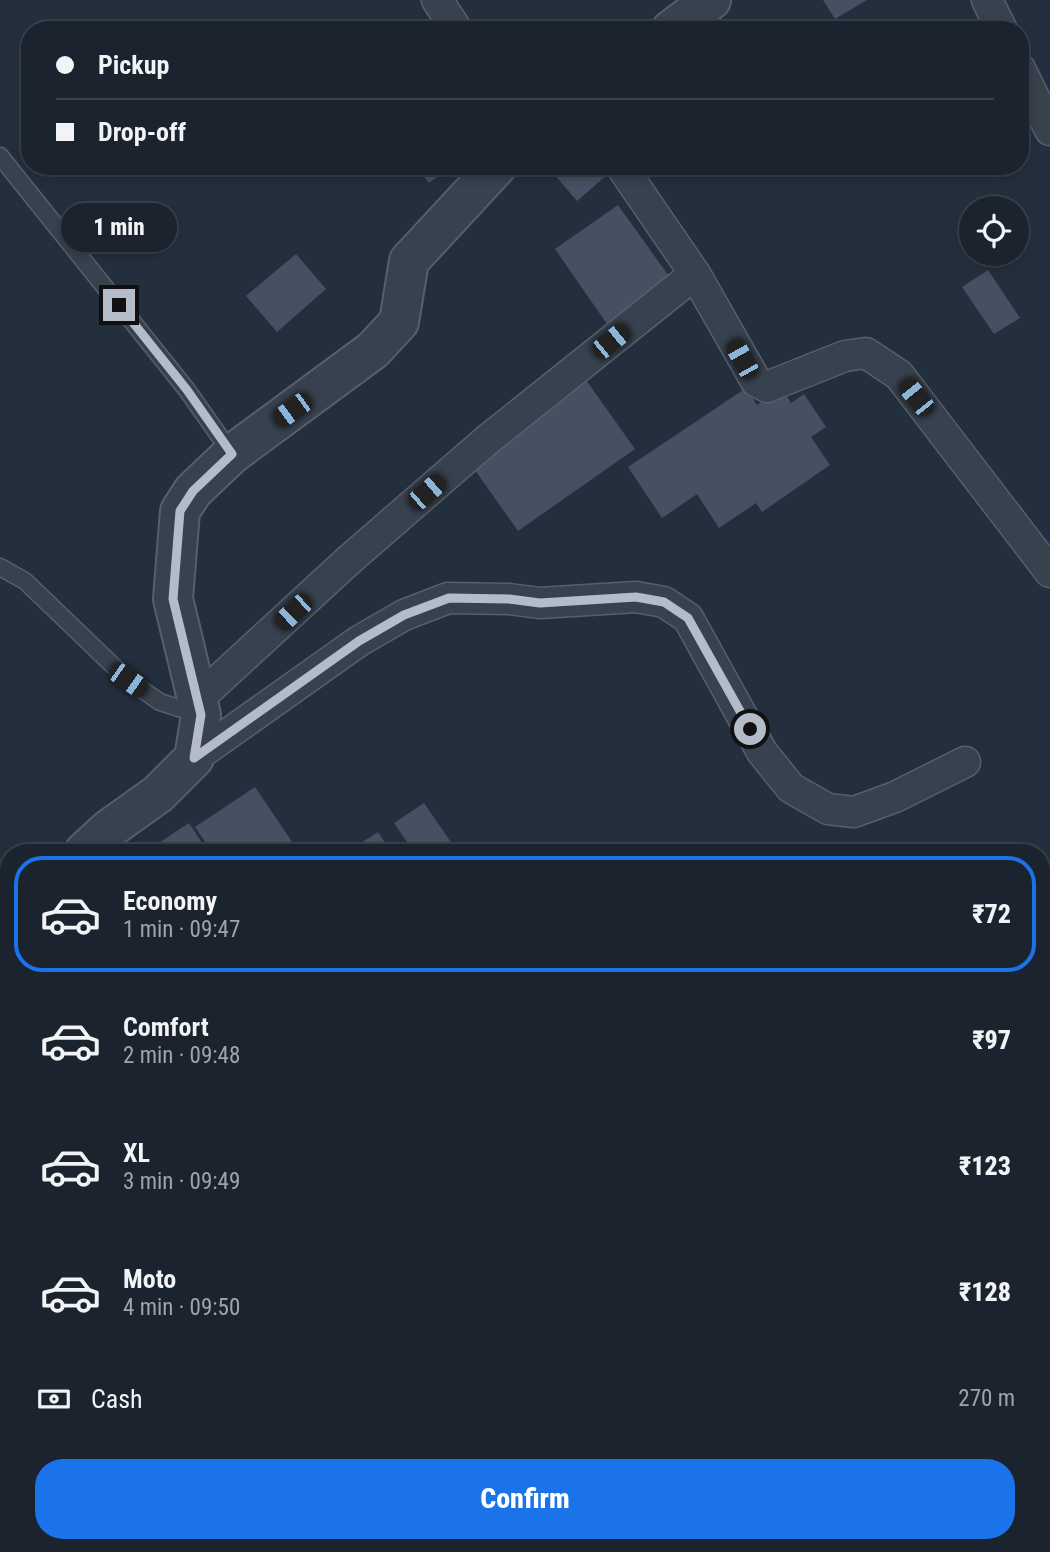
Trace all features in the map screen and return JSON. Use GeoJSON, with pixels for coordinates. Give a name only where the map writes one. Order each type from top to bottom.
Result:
{"type":"FeatureCollection","features":[{"type":"Feature","properties":{"kind":"street"},"geometry":{"type":"LineString","coordinates":[[437,0],[451,21]]}},
{"type":"Feature","properties":{"kind":"street"},"geometry":{"type":"LineString","coordinates":[[683,21],[711,0]]}},
{"type":"Feature","properties":{"kind":"street"},"geometry":{"type":"LineString","coordinates":[[987,0],[998,21]]}},
{"type":"Feature","properties":{"kind":"street"},"geometry":{"type":"LineString","coordinates":[[1029,87],[1050,130]]}},
{"type":"Feature","properties":{"kind":"street"},"geometry":{"type":"LineString","coordinates":[[194,758],[199,707],[173,599],[180,511],[193,491],[232,454],[373,350],[399,322],[410,261],[489,175]]}},
{"type":"Feature","properties":{"kind":"street"},"geometry":{"type":"LineString","coordinates":[[627,175],[695,274],[757,381],[767,387],[845,356],[866,353],[899,376],[1050,572]]}},
{"type":"Feature","properties":{"kind":"street"},"geometry":{"type":"LineString","coordinates":[[199,707],[349,560],[486,441],[695,274]]}},
{"type":"Feature","properties":{"kind":"street"},"geometry":{"type":"LineString","coordinates":[[93,844],[158,794],[194,758],[359,641],[404,615],[449,598],[509,599],[540,603],[636,597],[664,602],[688,618],[762,752],[791,788],[828,809],[854,812],[895,797],[965,762]]}},
{"type":"Feature","properties":{"kind":"lane"},"geometry":{"type":"LineString","coordinates":[[0,156],[187,390],[232,454]]}},
{"type":"Feature","properties":{"kind":"lane"},"geometry":{"type":"LineString","coordinates":[[0,567],[26,580],[128,680],[160,702],[199,707]]}},
{"type":"Feature","properties":{"kind":"building"},"geometry":{"type":"Polygon","coordinates":[[[823,0],[867,0],[835,19],[823,0]]]}},
{"type":"Feature","properties":{"kind":"building"},"geometry":{"type":"Polygon","coordinates":[[[423,175],[440,175],[429,183],[423,175]]]}},
{"type":"Feature","properties":{"kind":"building"},"geometry":{"type":"Polygon","coordinates":[[[555,175],[607,175],[577,201],[555,175]]]}},
{"type":"Feature","properties":{"kind":"building"},"geometry":{"type":"Polygon","coordinates":[[[618,205],[671,279],[607,324],[555,249],[618,205]]]}},
{"type":"Feature","properties":{"kind":"building"},"geometry":{"type":"Polygon","coordinates":[[[296,254],[326,289],[277,332],[246,296],[296,254]]]}},
{"type":"Feature","properties":{"kind":"building"},"geometry":{"type":"Polygon","coordinates":[[[988,270],[1020,318],[994,334],[962,287],[988,270]]]}},
{"type":"Feature","properties":{"kind":"building"},"geometry":{"type":"Polygon","coordinates":[[[586,380],[635,449],[518,531],[470,463],[586,380]]]}},
{"type":"Feature","properties":{"kind":"building"},"geometry":{"type":"Polygon","coordinates":[[[746,388],[757,405],[782,388],[791,403],[804,394],[826,427],[811,437],[830,465],[762,512],[756,503],[719,528],[697,494],[662,518],[628,467],[746,388]]]}},
{"type":"Feature","properties":{"kind":"building"},"geometry":{"type":"Polygon","coordinates":[[[255,787],[294,844],[207,844],[195,827],[255,787]]]}},
{"type":"Feature","properties":{"kind":"building"},"geometry":{"type":"Polygon","coordinates":[[[424,803],[452,844],[408,844],[394,823],[424,803]]]}},
{"type":"Feature","properties":{"kind":"building"},"geometry":{"type":"Polygon","coordinates":[[[189,823],[203,844],[157,844],[189,823]]]}},
{"type":"Feature","properties":{"kind":"building"},"geometry":{"type":"Polygon","coordinates":[[[378,832],[386,844],[359,844],[378,832]]]}},
{"type":"Feature","properties":{"kind":"route"},"geometry":{"type":"LineString","coordinates":[[119,305],[187,390],[232,454],[193,491],[180,511],[173,599],[201,715],[194,758],[359,641],[404,615],[449,598],[509,599],[540,603],[636,597],[664,602],[688,618],[750,729]]}}]}
